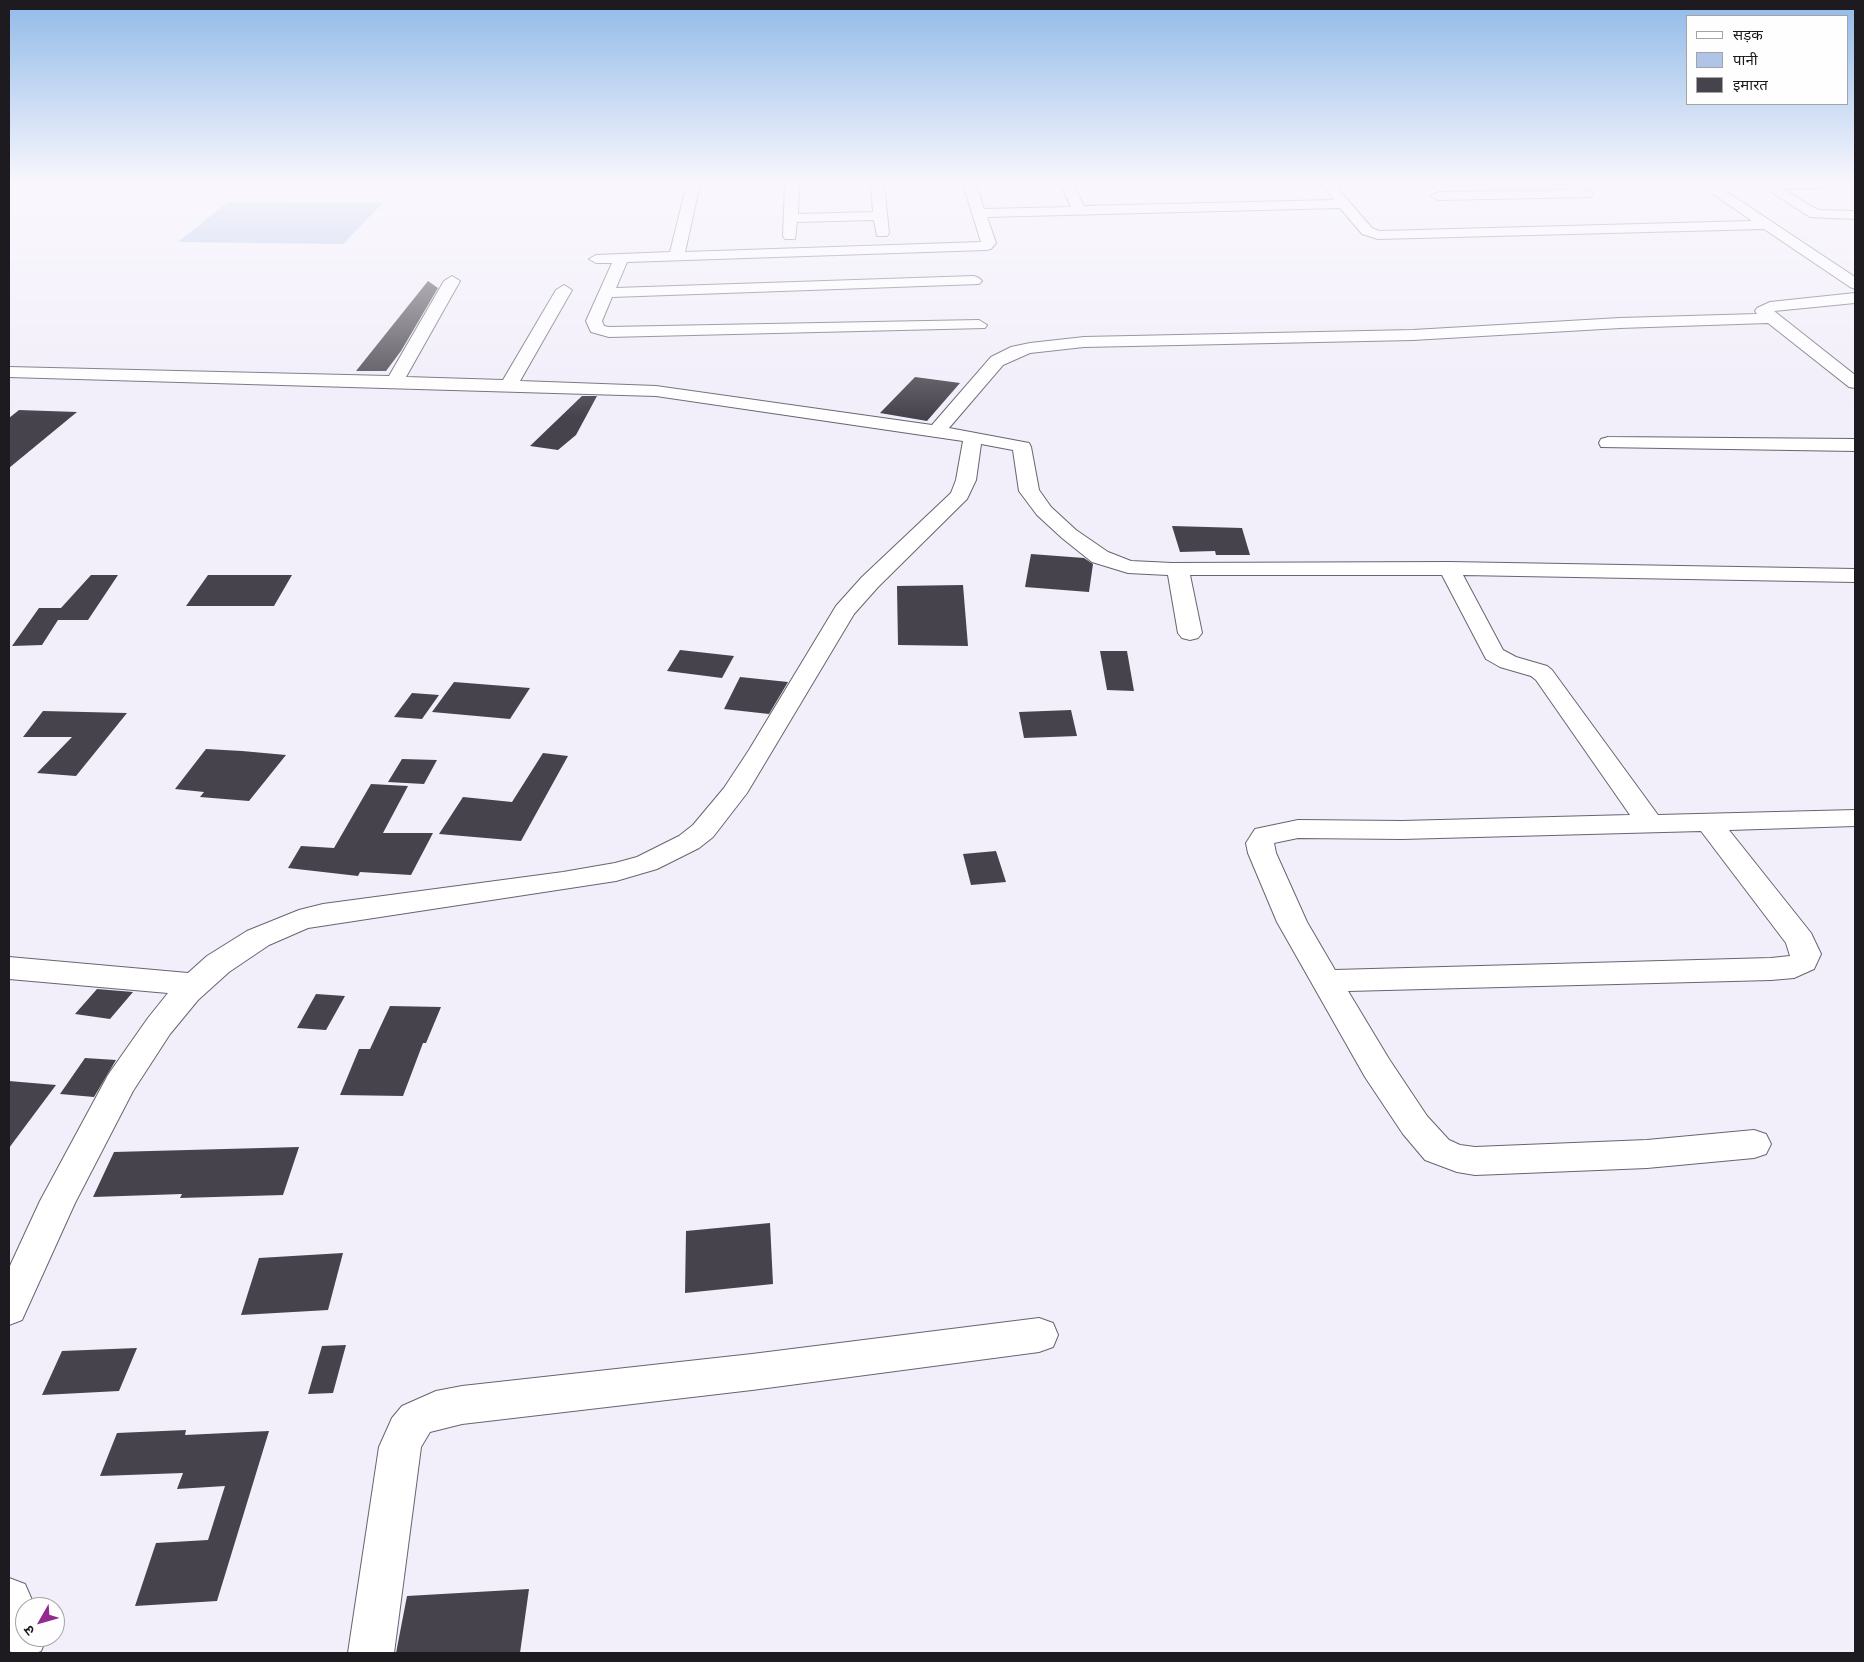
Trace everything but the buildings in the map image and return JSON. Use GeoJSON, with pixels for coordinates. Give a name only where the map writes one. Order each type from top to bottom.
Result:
{"type":"FeatureCollection","features":[{"type":"Feature","properties":{"kind":"street"},"geometry":{"type":"LineString","coordinates":[[619,262],[594,321],[597,329],[609,332],[979,325]]}},
{"type":"Feature","properties":{"kind":"street"},"geometry":{"type":"LineString","coordinates":[[1823,262],[1855,284]]}},
{"type":"Feature","properties":{"kind":"street"},"geometry":{"type":"LineString","coordinates":[[1835,270],[1855,269]]}},
{"type":"Feature","properties":{"kind":"street"},"geometry":{"type":"LineString","coordinates":[[396,381],[452,281]]}},
{"type":"Feature","properties":{"kind":"street"},"geometry":{"type":"LineString","coordinates":[[606,293],[974,281]]}},
{"type":"Feature","properties":{"kind":"street"},"geometry":{"type":"LineString","coordinates":[[509,385],[564,290]]}},
{"type":"Feature","properties":{"kind":"street"},"geometry":{"type":"LineString","coordinates":[[1855,298],[1770,307],[1763,311],[1855,383]]}},
{"type":"Feature","properties":{"kind":"street"},"geometry":{"type":"LineString","coordinates":[[936,432],[997,361],[1012,353],[1030,348],[1084,342],[1413,335],[1611,323],[1770,318]]}},
{"type":"Feature","properties":{"kind":"street"},"geometry":{"type":"LineString","coordinates":[[9,372],[396,381],[674,393],[973,438],[1022,447],[1026,482],[1032,497],[1069,534],[1100,557],[1128,567],[1178,569],[1449,568],[1855,575]]}},
{"type":"Feature","properties":{"kind":"street"},"geometry":{"type":"LineString","coordinates":[[9,1308],[58,1201],[120,1084],[159,1026],[195,985],[218,964],[258,938],[299,920],[323,914],[563,882],[616,872],[647,863],[689,842],[703,831],[734,793],[758,758],[844,611],[870,582],[950,507],[960,495],[966,480],[973,438]]}},
{"type":"Feature","properties":{"kind":"street"},"geometry":{"type":"LineString","coordinates":[[1608,443],[1855,446]]}},
{"type":"Feature","properties":{"kind":"street"},"geometry":{"type":"LineString","coordinates":[[1449,568],[1494,654],[1508,662],[1539,671],[1544,675],[1651,824]]}},
{"type":"Feature","properties":{"kind":"street"},"geometry":{"type":"LineString","coordinates":[[1178,569],[1190,633]]}},
{"type":"Feature","properties":{"kind":"street"},"geometry":{"type":"LineString","coordinates":[[1754,1144],[1648,1154],[1474,1161],[1457,1158],[1437,1150],[1415,1125],[1377,1068],[1326,981],[1292,922],[1262,853],[1260,843],[1265,835],[1280,830],[1298,829],[1402,830],[1855,818]]}},
{"type":"Feature","properties":{"kind":"street"},"geometry":{"type":"LineString","coordinates":[[1326,981],[1771,969],[1794,967],[1803,962],[1806,954],[1800,940],[1709,823]]}},
{"type":"Feature","properties":{"kind":"street"},"geometry":{"type":"LineString","coordinates":[[9,968],[195,985]]}},
{"type":"Feature","properties":{"kind":"street"},"geometry":{"type":"LineString","coordinates":[[371,1653],[400,1447],[406,1432],[416,1419],[436,1410],[462,1405],[752,1372],[1039,1335]]}}]}
